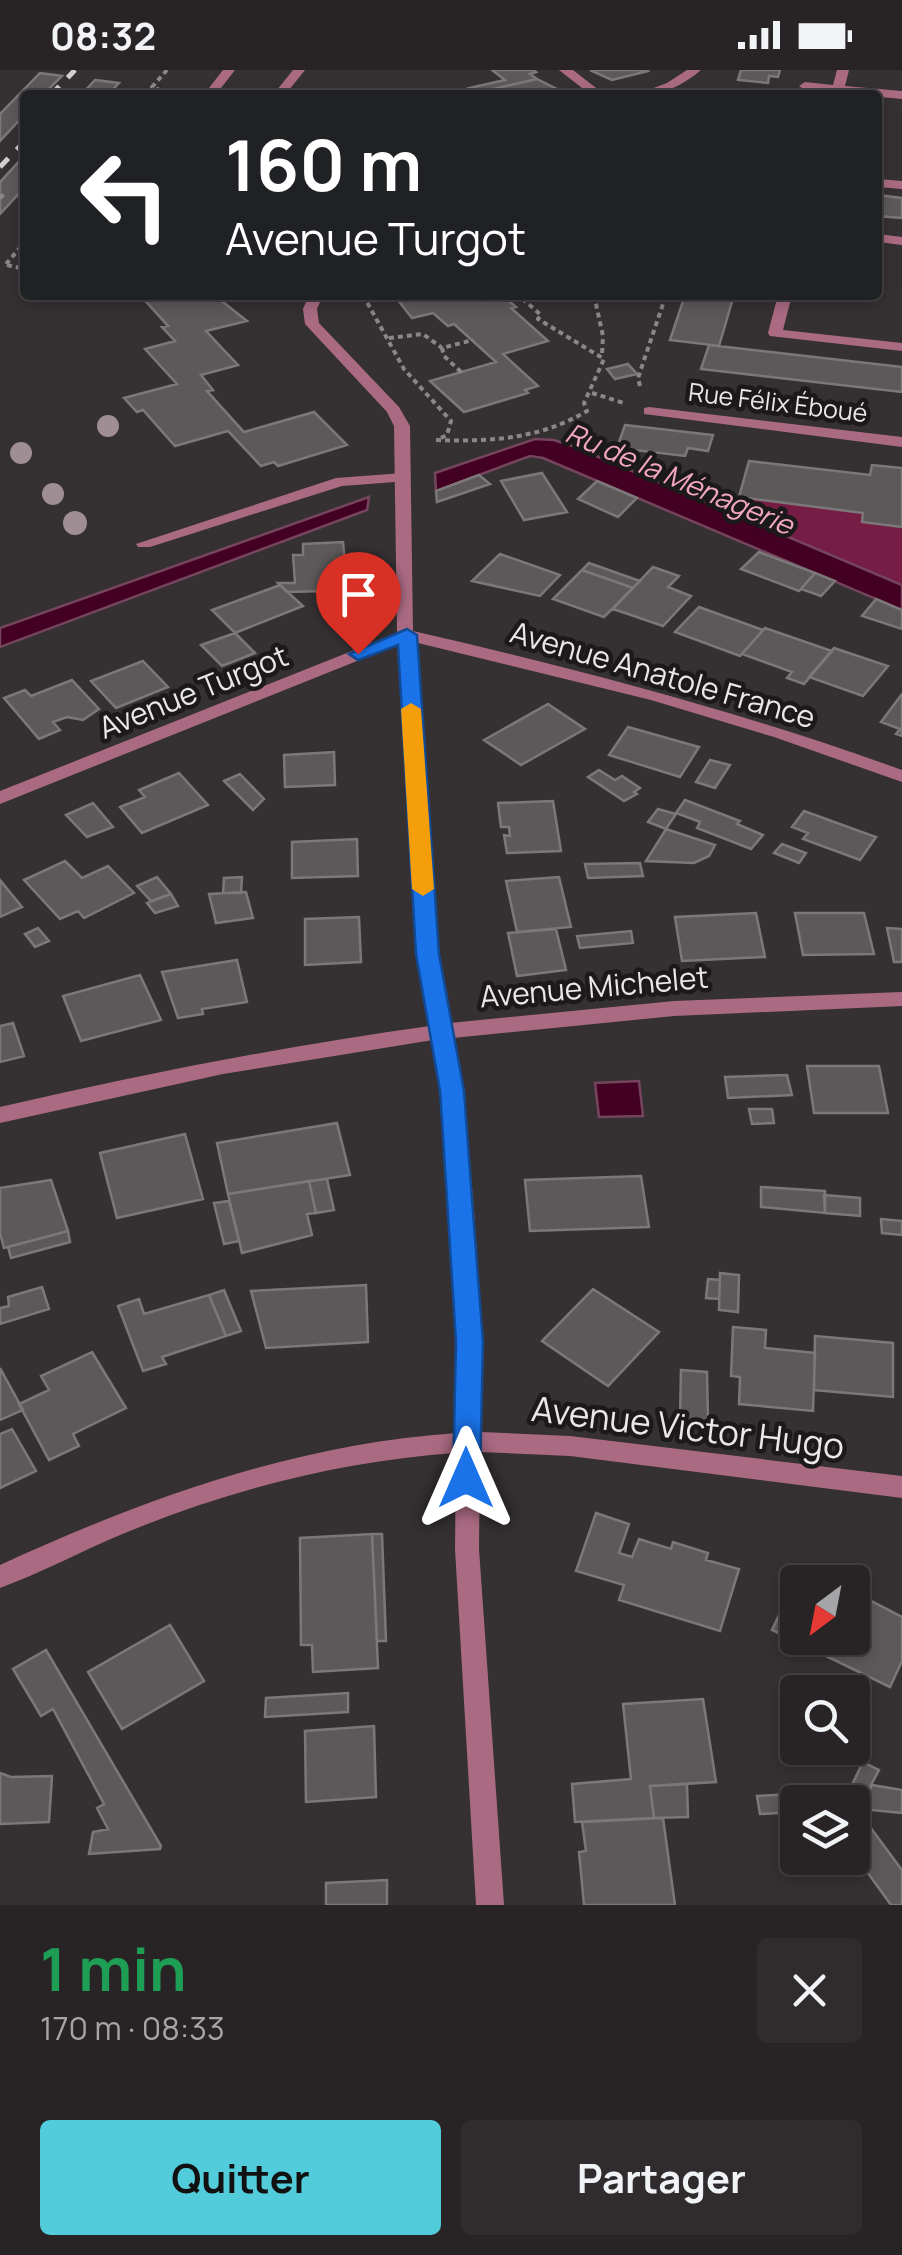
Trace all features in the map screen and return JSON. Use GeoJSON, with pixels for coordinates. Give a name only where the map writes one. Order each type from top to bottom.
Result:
{"type":"FeatureCollection","features":[{"type":"Feature","properties":{"kind":"street"},"geometry":{"type":"LineString","coordinates":[[282,90],[299,70]]}},
{"type":"Feature","properties":{"kind":"street"},"geometry":{"type":"LineString","coordinates":[[564,70],[592,90]]}},
{"type":"Feature","properties":{"kind":"street"},"geometry":{"type":"LineString","coordinates":[[658,90],[682,82],[695,70]]}},
{"type":"Feature","properties":{"kind":"street"},"geometry":{"type":"LineString","coordinates":[[838,89],[843,70]]}},
{"type":"Feature","properties":{"kind":"street"},"geometry":{"type":"LineString","coordinates":[[805,86],[849,90]]}},
{"type":"Feature","properties":{"kind":"street"},"geometry":{"type":"LineString","coordinates":[[314,300],[310,310],[312,324],[398,415],[402,426],[403,599],[428,954],[452,1091],[470,1342],[466,1548],[490,1905]]}},
{"type":"Feature","properties":{"kind":"street"},"geometry":{"type":"LineString","coordinates":[[784,300],[776,333],[902,348]]}},
{"type":"Feature","properties":{"kind":"street","name":"Rue Félix Éboué"},"geometry":{"type":"LineString","coordinates":[[648,411],[902,442]]}},
{"type":"Feature","properties":{"kind":"street"},"geometry":{"type":"LineString","coordinates":[[144,544],[341,480],[403,478]]}},
{"type":"Feature","properties":{"kind":"street","name":"Avenue Anatole France"},"geometry":{"type":"LineString","coordinates":[[407,635],[658,697],[770,729],[902,776]]}},
{"type":"Feature","properties":{"kind":"street","name":"Avenue Turgot"},"geometry":{"type":"LineString","coordinates":[[0,798],[407,635]]}},
{"type":"Feature","properties":{"kind":"street","name":"Avenue Michelet"},"geometry":{"type":"LineString","coordinates":[[0,1115],[208,1068],[440,1030],[660,1009],[902,998]]}},
{"type":"Feature","properties":{"kind":"street","name":"Avenue Victor Hugo"},"geometry":{"type":"LineString","coordinates":[[0,1576],[95,1531],[200,1492],[359,1453],[466,1442],[556,1444],[902,1488]]}},
{"type":"Feature","properties":{"kind":"path"},"geometry":{"type":"LineString","coordinates":[[160,90],[152,87],[168,70]]}},
{"type":"Feature","properties":{"kind":"path"},"geometry":{"type":"LineString","coordinates":[[0,198],[6,192]]}},
{"type":"Feature","properties":{"kind":"path"},"geometry":{"type":"LineString","coordinates":[[20,248],[6,264],[20,266]]}},
{"type":"Feature","properties":{"kind":"path"},"geometry":{"type":"LineString","coordinates":[[523,300],[547,327],[602,354]]}},
{"type":"Feature","properties":{"kind":"path"},"geometry":{"type":"LineString","coordinates":[[436,440],[481,442],[564,427],[587,412],[584,404],[604,358],[605,330],[593,308],[594,300]]}},
{"type":"Feature","properties":{"kind":"path"},"geometry":{"type":"LineString","coordinates":[[648,411],[638,378],[664,300]]}},
{"type":"Feature","properties":{"kind":"path"},"geometry":{"type":"LineString","coordinates":[[389,338],[423,334],[442,348],[444,356],[462,372]]}},
{"type":"Feature","properties":{"kind":"path"},"geometry":{"type":"LineString","coordinates":[[442,348],[473,340]]}},
{"type":"Feature","properties":{"kind":"path"},"geometry":{"type":"LineString","coordinates":[[592,393],[648,411]]}},
{"type":"Feature","properties":{"kind":"shaded area"},"geometry":{"type":"Polygon","coordinates":[[[535,439],[575,447],[902,585],[902,610],[543,458],[530,456],[436,491],[435,473],[535,439]]]}},
{"type":"Feature","properties":{"kind":"shaded area"},"geometry":{"type":"Polygon","coordinates":[[[369,497],[367,510],[0,647],[0,628],[369,497]]]}},
{"type":"Feature","properties":{"kind":"shaded area"},"geometry":{"type":"Polygon","coordinates":[[[739,497],[863,513],[863,522],[902,527],[902,585],[723,510],[739,497]]]}},
{"type":"Feature","properties":{"kind":"shaded area"},"geometry":{"type":"Polygon","coordinates":[[[639,1081],[643,1116],[599,1117],[595,1083],[639,1081]]]}},
{"type":"Feature","properties":{"kind":"building"},"geometry":{"type":"Polygon","coordinates":[[[492,70],[533,70],[536,72],[530,74],[537,79],[489,90],[469,88],[505,80],[492,70]]]}},
{"type":"Feature","properties":{"kind":"building"},"geometry":{"type":"Polygon","coordinates":[[[590,70],[647,70],[648,71],[612,80],[590,70]]]}},
{"type":"Feature","properties":{"kind":"building"},"geometry":{"type":"Polygon","coordinates":[[[741,70],[780,70],[778,77],[769,76],[768,83],[738,80],[741,70]]]}},
{"type":"Feature","properties":{"kind":"building"},"geometry":{"type":"Polygon","coordinates":[[[40,73],[62,76],[48,90],[23,90],[40,73]]]}},
{"type":"Feature","properties":{"kind":"building"},"geometry":{"type":"Polygon","coordinates":[[[537,79],[559,90],[494,90],[537,79]]]}},
{"type":"Feature","properties":{"kind":"building"},"geometry":{"type":"Polygon","coordinates":[[[95,80],[119,83],[113,90],[86,90],[95,80]]]}},
{"type":"Feature","properties":{"kind":"building"},"geometry":{"type":"Polygon","coordinates":[[[20,94],[20,119],[0,141],[0,114],[20,94]]]}},
{"type":"Feature","properties":{"kind":"building"},"geometry":{"type":"Polygon","coordinates":[[[20,160],[20,192],[0,214],[0,182],[20,160]]]}},
{"type":"Feature","properties":{"kind":"building"},"geometry":{"type":"Polygon","coordinates":[[[882,196],[902,198],[902,218],[882,216],[882,196]]]}},
{"type":"Feature","properties":{"kind":"building"},"geometry":{"type":"Polygon","coordinates":[[[145,300],[220,300],[247,321],[206,331],[238,365],[201,375],[213,390],[207,391],[244,432],[314,412],[347,445],[278,466],[274,462],[261,466],[228,431],[175,446],[143,410],[137,412],[124,398],[177,384],[145,349],[175,341],[162,327],[168,326],[145,300]]]}},
{"type":"Feature","properties":{"kind":"building"},"geometry":{"type":"Polygon","coordinates":[[[398,300],[508,300],[516,307],[511,308],[548,341],[503,354],[538,386],[525,390],[528,393],[464,412],[430,381],[496,362],[454,324],[448,326],[433,313],[412,318],[398,300]]]}},
{"type":"Feature","properties":{"kind":"building"},"geometry":{"type":"Polygon","coordinates":[[[683,300],[733,300],[719,346],[670,340],[683,300]]]}},
{"type":"Feature","properties":{"kind":"building"},"geometry":{"type":"Polygon","coordinates":[[[709,345],[902,367],[902,392],[701,369],[709,345]]]}},
{"type":"Feature","properties":{"kind":"building"},"geometry":{"type":"Polygon","coordinates":[[[628,364],[637,374],[615,379],[607,369],[628,364]]]}},
{"type":"Feature","properties":{"kind":"building"},"geometry":{"type":"Polygon","coordinates":[[[625,425],[713,435],[708,451],[688,448],[685,456],[617,448],[625,425]]]}},
{"type":"Feature","properties":{"kind":"building"},"geometry":{"type":"Polygon","coordinates":[[[749,461],[870,475],[872,465],[902,468],[902,527],[862,522],[863,513],[739,497],[749,461]]]}},
{"type":"Feature","properties":{"kind":"building"},"geometry":{"type":"Polygon","coordinates":[[[542,473],[567,512],[524,520],[501,481],[542,473]]]}},
{"type":"Feature","properties":{"kind":"building"},"geometry":{"type":"Polygon","coordinates":[[[479,475],[490,484],[437,502],[436,491],[479,475]]]}},
{"type":"Feature","properties":{"kind":"building"},"geometry":{"type":"Polygon","coordinates":[[[597,481],[637,498],[618,517],[578,499],[597,481]]]}},
{"type":"Feature","properties":{"kind":"building"},"geometry":{"type":"Polygon","coordinates":[[[343,542],[347,583],[325,584],[325,591],[287,592],[278,583],[295,583],[293,555],[303,555],[303,544],[343,542]]]}},
{"type":"Feature","properties":{"kind":"building"},"geometry":{"type":"Polygon","coordinates":[[[759,552],[815,573],[799,591],[741,569],[759,552]]]}},
{"type":"Feature","properties":{"kind":"building"},"geometry":{"type":"Polygon","coordinates":[[[500,554],[560,575],[540,596],[472,581],[500,554]]]}},
{"type":"Feature","properties":{"kind":"building"},"geometry":{"type":"Polygon","coordinates":[[[589,563],[640,581],[633,588],[582,570],[589,563]]]}},
{"type":"Feature","properties":{"kind":"building"},"geometry":{"type":"Polygon","coordinates":[[[653,567],[679,576],[668,587],[691,596],[663,626],[613,609],[653,567]]]}},
{"type":"Feature","properties":{"kind":"building"},"geometry":{"type":"Polygon","coordinates":[[[582,570],[633,588],[604,617],[553,599],[582,570]]]}},
{"type":"Feature","properties":{"kind":"building"},"geometry":{"type":"Polygon","coordinates":[[[815,573],[835,581],[821,596],[801,589],[815,573]]]}},
{"type":"Feature","properties":{"kind":"building"},"geometry":{"type":"Polygon","coordinates":[[[280,585],[303,606],[235,633],[212,610],[280,585]]]}},
{"type":"Feature","properties":{"kind":"building"},"geometry":{"type":"Polygon","coordinates":[[[876,599],[902,610],[902,629],[862,616],[876,599]]]}},
{"type":"Feature","properties":{"kind":"building"},"geometry":{"type":"Polygon","coordinates":[[[699,607],[763,630],[740,656],[675,632],[699,607]]]}},
{"type":"Feature","properties":{"kind":"building"},"geometry":{"type":"Polygon","coordinates":[[[765,628],[832,651],[804,684],[787,678],[792,672],[742,654],[765,628]]]}},
{"type":"Feature","properties":{"kind":"building"},"geometry":{"type":"Polygon","coordinates":[[[235,633],[255,653],[222,666],[201,645],[235,633]]]}},
{"type":"Feature","properties":{"kind":"building"},"geometry":{"type":"Polygon","coordinates":[[[834,648],[888,666],[863,696],[809,677],[834,648]]]}},
{"type":"Feature","properties":{"kind":"building"},"geometry":{"type":"Polygon","coordinates":[[[143,661],[168,687],[116,708],[91,681],[143,661]]]}},
{"type":"Feature","properties":{"kind":"building"},"geometry":{"type":"Polygon","coordinates":[[[72,680],[99,709],[83,720],[67,717],[53,722],[60,730],[39,739],[4,698],[25,690],[31,696],[72,680]]]}},
{"type":"Feature","properties":{"kind":"building"},"geometry":{"type":"Polygon","coordinates":[[[902,694],[902,736],[896,734],[900,729],[881,722],[902,694]]]}},
{"type":"Feature","properties":{"kind":"building"},"geometry":{"type":"Polygon","coordinates":[[[548,704],[585,729],[521,765],[484,740],[548,704]]]}},
{"type":"Feature","properties":{"kind":"building"},"geometry":{"type":"Polygon","coordinates":[[[628,727],[699,747],[680,777],[609,755],[628,727]]]}},
{"type":"Feature","properties":{"kind":"building"},"geometry":{"type":"Polygon","coordinates":[[[334,752],[335,785],[285,787],[284,755],[334,752]]]}},
{"type":"Feature","properties":{"kind":"building"},"geometry":{"type":"Polygon","coordinates":[[[710,760],[730,765],[715,788],[696,782],[710,760]]]}},
{"type":"Feature","properties":{"kind":"building"},"geometry":{"type":"Polygon","coordinates":[[[599,770],[615,780],[622,776],[640,788],[634,792],[637,794],[624,801],[588,777],[599,770]]]}},
{"type":"Feature","properties":{"kind":"building"},"geometry":{"type":"Polygon","coordinates":[[[179,773],[208,805],[142,833],[120,807],[145,797],[139,790],[179,773]]]}},
{"type":"Feature","properties":{"kind":"building"},"geometry":{"type":"Polygon","coordinates":[[[240,774],[264,799],[253,810],[224,781],[240,774]]]}},
{"type":"Feature","properties":{"kind":"building"},"geometry":{"type":"Polygon","coordinates":[[[685,800],[740,821],[737,824],[763,835],[751,849],[697,828],[700,822],[676,813],[685,800]]]}},
{"type":"Feature","properties":{"kind":"building"},"geometry":{"type":"Polygon","coordinates":[[[553,801],[561,851],[507,853],[504,835],[510,836],[509,827],[501,827],[498,803],[553,801]]]}},
{"type":"Feature","properties":{"kind":"building"},"geometry":{"type":"Polygon","coordinates":[[[93,803],[113,827],[87,837],[66,815],[93,803]]]}},
{"type":"Feature","properties":{"kind":"building"},"geometry":{"type":"Polygon","coordinates":[[[658,809],[676,814],[666,829],[648,822],[658,809]]]}},
{"type":"Feature","properties":{"kind":"building"},"geometry":{"type":"Polygon","coordinates":[[[804,811],[876,837],[860,860],[803,839],[808,833],[792,827],[804,811]]]}},
{"type":"Feature","properties":{"kind":"building"},"geometry":{"type":"Polygon","coordinates":[[[666,829],[715,845],[709,856],[694,863],[646,861],[666,829]]]}},
{"type":"Feature","properties":{"kind":"building"},"geometry":{"type":"Polygon","coordinates":[[[357,839],[358,876],[292,878],[292,842],[357,839]]]}},
{"type":"Feature","properties":{"kind":"building"},"geometry":{"type":"Polygon","coordinates":[[[782,844],[806,853],[799,863],[774,853],[782,844]]]}},
{"type":"Feature","properties":{"kind":"building"},"geometry":{"type":"Polygon","coordinates":[[[65,861],[82,878],[108,866],[134,893],[84,918],[78,911],[60,919],[24,880],[65,861]]]}},
{"type":"Feature","properties":{"kind":"building"},"geometry":{"type":"Polygon","coordinates":[[[640,863],[643,876],[588,878],[585,864],[640,863]]]}},
{"type":"Feature","properties":{"kind":"building"},"geometry":{"type":"Polygon","coordinates":[[[157,877],[171,894],[151,901],[137,886],[157,877]]]}},
{"type":"Feature","properties":{"kind":"building"},"geometry":{"type":"Polygon","coordinates":[[[242,877],[241,893],[223,893],[224,878],[242,877]]]}},
{"type":"Feature","properties":{"kind":"building"},"geometry":{"type":"Polygon","coordinates":[[[559,877],[571,927],[517,932],[506,881],[559,877]]]}},
{"type":"Feature","properties":{"kind":"building"},"geometry":{"type":"Polygon","coordinates":[[[0,880],[22,907],[0,917],[0,880]]]}},
{"type":"Feature","properties":{"kind":"building"},"geometry":{"type":"Polygon","coordinates":[[[246,892],[253,918],[216,923],[209,894],[246,892]]]}},
{"type":"Feature","properties":{"kind":"building"},"geometry":{"type":"Polygon","coordinates":[[[171,894],[178,906],[155,913],[147,903],[171,894]]]}},
{"type":"Feature","properties":{"kind":"building"},"geometry":{"type":"Polygon","coordinates":[[[756,913],[765,957],[682,961],[675,917],[756,913]]]}},
{"type":"Feature","properties":{"kind":"building"},"geometry":{"type":"Polygon","coordinates":[[[795,913],[864,913],[874,954],[803,955],[795,913]]]}},
{"type":"Feature","properties":{"kind":"building"},"geometry":{"type":"Polygon","coordinates":[[[359,917],[361,962],[305,965],[305,919],[359,917]]]}},
{"type":"Feature","properties":{"kind":"building"},"geometry":{"type":"Polygon","coordinates":[[[38,928],[49,941],[35,947],[25,934],[38,928]]]}},
{"type":"Feature","properties":{"kind":"building"},"geometry":{"type":"Polygon","coordinates":[[[887,928],[902,929],[902,962],[894,962],[887,928]]]}},
{"type":"Feature","properties":{"kind":"building"},"geometry":{"type":"Polygon","coordinates":[[[556,929],[566,970],[517,976],[508,933],[556,929]]]}},
{"type":"Feature","properties":{"kind":"building"},"geometry":{"type":"Polygon","coordinates":[[[631,931],[633,943],[580,948],[577,936],[631,931]]]}},
{"type":"Feature","properties":{"kind":"building"},"geometry":{"type":"Polygon","coordinates":[[[237,960],[247,1002],[202,1009],[203,1014],[178,1018],[162,972],[237,960]]]}},
{"type":"Feature","properties":{"kind":"building"},"geometry":{"type":"Polygon","coordinates":[[[140,975],[161,1020],[81,1041],[63,996],[140,975]]]}},
{"type":"Feature","properties":{"kind":"building"},"geometry":{"type":"Polygon","coordinates":[[[13,1023],[24,1056],[0,1062],[0,1026],[13,1023]]]}},
{"type":"Feature","properties":{"kind":"building"},"geometry":{"type":"Polygon","coordinates":[[[807,1066],[879,1066],[888,1113],[814,1113],[807,1066]]]}},
{"type":"Feature","properties":{"kind":"building"},"geometry":{"type":"Polygon","coordinates":[[[787,1075],[792,1095],[728,1098],[725,1077],[787,1075]]]}},
{"type":"Feature","properties":{"kind":"building"},"geometry":{"type":"Polygon","coordinates":[[[749,1109],[772,1109],[774,1123],[752,1124],[749,1109]]]}},
{"type":"Feature","properties":{"kind":"building"},"geometry":{"type":"Polygon","coordinates":[[[337,1123],[350,1175],[228,1194],[217,1143],[337,1123]]]}},
{"type":"Feature","properties":{"kind":"building"},"geometry":{"type":"Polygon","coordinates":[[[185,1134],[203,1199],[117,1218],[100,1153],[185,1134]]]}},
{"type":"Feature","properties":{"kind":"building"},"geometry":{"type":"Polygon","coordinates":[[[641,1176],[649,1227],[530,1231],[525,1180],[641,1176]]]}},
{"type":"Feature","properties":{"kind":"building"},"geometry":{"type":"Polygon","coordinates":[[[327,1179],[334,1210],[316,1213],[309,1181],[327,1179]]]}},
{"type":"Feature","properties":{"kind":"building"},"geometry":{"type":"Polygon","coordinates":[[[51,1180],[68,1231],[4,1248],[0,1188],[51,1180]]]}},
{"type":"Feature","properties":{"kind":"building"},"geometry":{"type":"Polygon","coordinates":[[[309,1181],[316,1213],[307,1214],[312,1235],[242,1253],[228,1194],[309,1181]]]}},
{"type":"Feature","properties":{"kind":"building"},"geometry":{"type":"Polygon","coordinates":[[[761,1187],[825,1191],[825,1213],[761,1207],[761,1187]]]}},
{"type":"Feature","properties":{"kind":"building"},"geometry":{"type":"Polygon","coordinates":[[[824,1195],[860,1198],[860,1216],[825,1213],[824,1195]]]}},
{"type":"Feature","properties":{"kind":"building"},"geometry":{"type":"Polygon","coordinates":[[[229,1201],[239,1241],[224,1244],[214,1203],[229,1201]]]}},
{"type":"Feature","properties":{"kind":"building"},"geometry":{"type":"Polygon","coordinates":[[[881,1219],[902,1221],[902,1235],[882,1233],[881,1219]]]}},
{"type":"Feature","properties":{"kind":"building"},"geometry":{"type":"Polygon","coordinates":[[[68,1231],[70,1242],[11,1258],[8,1247],[68,1231]]]}},
{"type":"Feature","properties":{"kind":"building"},"geometry":{"type":"Polygon","coordinates":[[[720,1273],[739,1275],[738,1312],[719,1310],[720,1273]]]}},
{"type":"Feature","properties":{"kind":"building"},"geometry":{"type":"Polygon","coordinates":[[[708,1279],[720,1280],[719,1299],[706,1298],[708,1279]]]}},
{"type":"Feature","properties":{"kind":"building"},"geometry":{"type":"Polygon","coordinates":[[[366,1285],[368,1342],[266,1348],[251,1291],[366,1285]]]}},
{"type":"Feature","properties":{"kind":"building"},"geometry":{"type":"Polygon","coordinates":[[[42,1287],[49,1309],[0,1324],[0,1308],[9,1306],[8,1297],[42,1287]]]}},
{"type":"Feature","properties":{"kind":"building"},"geometry":{"type":"Polygon","coordinates":[[[593,1289],[659,1332],[608,1386],[542,1341],[593,1289]]]}},
{"type":"Feature","properties":{"kind":"building"},"geometry":{"type":"Polygon","coordinates":[[[224,1290],[241,1331],[226,1336],[209,1295],[224,1290]]]}},
{"type":"Feature","properties":{"kind":"building"},"geometry":{"type":"Polygon","coordinates":[[[209,1295],[226,1336],[162,1357],[166,1364],[143,1371],[118,1306],[139,1299],[144,1314],[209,1295]]]}},
{"type":"Feature","properties":{"kind":"building"},"geometry":{"type":"Polygon","coordinates":[[[733,1327],[766,1330],[765,1348],[815,1353],[813,1411],[739,1404],[740,1377],[731,1376],[733,1327]]]}},
{"type":"Feature","properties":{"kind":"building"},"geometry":{"type":"Polygon","coordinates":[[[815,1336],[893,1343],[893,1397],[814,1390],[815,1336]]]}},
{"type":"Feature","properties":{"kind":"building"},"geometry":{"type":"Polygon","coordinates":[[[92,1352],[126,1408],[73,1434],[79,1446],[49,1460],[19,1404],[49,1390],[41,1376],[92,1352]]]}},
{"type":"Feature","properties":{"kind":"building"},"geometry":{"type":"Polygon","coordinates":[[[0,1368],[23,1410],[0,1420],[0,1368]]]}},
{"type":"Feature","properties":{"kind":"building"},"geometry":{"type":"Polygon","coordinates":[[[681,1370],[707,1372],[708,1420],[680,1419],[681,1370]]]}},
{"type":"Feature","properties":{"kind":"building"},"geometry":{"type":"Polygon","coordinates":[[[12,1429],[36,1471],[0,1488],[0,1434],[12,1429]]]}},
{"type":"Feature","properties":{"kind":"building"},"geometry":{"type":"Polygon","coordinates":[[[596,1513],[629,1524],[619,1553],[632,1557],[639,1539],[671,1549],[673,1542],[708,1553],[706,1560],[739,1569],[720,1631],[619,1600],[624,1585],[576,1571],[596,1513]]]}},
{"type":"Feature","properties":{"kind":"building"},"geometry":{"type":"Polygon","coordinates":[[[372,1534],[382,1534],[386,1641],[377,1641],[372,1534]]]}},
{"type":"Feature","properties":{"kind":"building"},"geometry":{"type":"Polygon","coordinates":[[[372,1534],[378,1668],[313,1672],[312,1645],[301,1645],[300,1538],[372,1534]]]}},
{"type":"Feature","properties":{"kind":"building"},"geometry":{"type":"Polygon","coordinates":[[[870,1600],[902,1617],[902,1661],[890,1687],[824,1655],[870,1655],[870,1600]]]}},
{"type":"Feature","properties":{"kind":"building"},"geometry":{"type":"Polygon","coordinates":[[[780,1613],[780,1634],[772,1630],[780,1613]]]}},
{"type":"Feature","properties":{"kind":"building"},"geometry":{"type":"Polygon","coordinates":[[[170,1625],[204,1681],[122,1729],[88,1672],[170,1625]]]}},
{"type":"Feature","properties":{"kind":"building"},"geometry":{"type":"Polygon","coordinates":[[[46,1650],[160,1849],[89,1854],[93,1832],[108,1829],[97,1808],[104,1804],[53,1709],[41,1716],[13,1669],[46,1650]]]}},
{"type":"Feature","properties":{"kind":"building"},"geometry":{"type":"Polygon","coordinates":[[[348,1693],[348,1712],[265,1717],[266,1698],[348,1693]]]}},
{"type":"Feature","properties":{"kind":"building"},"geometry":{"type":"Polygon","coordinates":[[[703,1699],[716,1782],[650,1786],[654,1818],[575,1822],[572,1784],[631,1779],[623,1704],[703,1699]]]}},
{"type":"Feature","properties":{"kind":"building"},"geometry":{"type":"Polygon","coordinates":[[[374,1726],[376,1797],[306,1802],[305,1731],[374,1726]]]}},
{"type":"Feature","properties":{"kind":"building"},"geometry":{"type":"Polygon","coordinates":[[[862,1765],[879,1770],[870,1787],[852,1785],[862,1765]]]}},
{"type":"Feature","properties":{"kind":"building"},"geometry":{"type":"Polygon","coordinates":[[[0,1773],[11,1777],[52,1776],[49,1822],[0,1824],[0,1773]]]}},
{"type":"Feature","properties":{"kind":"building"},"geometry":{"type":"Polygon","coordinates":[[[687,1784],[688,1817],[654,1818],[650,1786],[687,1784]]]}},
{"type":"Feature","properties":{"kind":"building"},"geometry":{"type":"Polygon","coordinates":[[[872,1785],[902,1790],[902,1813],[870,1810],[872,1785]]]}},
{"type":"Feature","properties":{"kind":"building"},"geometry":{"type":"Polygon","coordinates":[[[780,1795],[780,1813],[760,1814],[757,1796],[780,1795]]]}},
{"type":"Feature","properties":{"kind":"building"},"geometry":{"type":"Polygon","coordinates":[[[663,1818],[675,1905],[584,1905],[579,1852],[586,1851],[582,1822],[663,1818]]]}},
{"type":"Feature","properties":{"kind":"building"},"geometry":{"type":"Polygon","coordinates":[[[870,1827],[902,1870],[902,1905],[891,1905],[869,1875],[870,1827]]]}},
{"type":"Feature","properties":{"kind":"building"},"geometry":{"type":"Polygon","coordinates":[[[387,1880],[387,1905],[326,1905],[326,1883],[387,1880]]]}},
{"type":"Feature","properties":{"kind":"railway"},"geometry":{"type":"LineString","coordinates":[[56,90],[75,70]]}},
{"type":"Feature","properties":{"kind":"railway"},"geometry":{"type":"LineString","coordinates":[[0,167],[20,146]]}},
{"type":"Feature","properties":{"kind":"slow traffic"},"geometry":{"type":"LineString","coordinates":[[411,709],[423,889]]}},
{"type":"Feature","properties":{"kind":"route"},"geometry":{"type":"LineString","coordinates":[[358,654],[407,635],[428,954],[452,1091],[460,1199],[470,1342],[466,1478]]}},
{"type":"Feature","properties":{"kind":"water label","name":"Ru de la Ménagerie"},"geometry":{"type":"Point","coordinates":[680,478]}}]}
